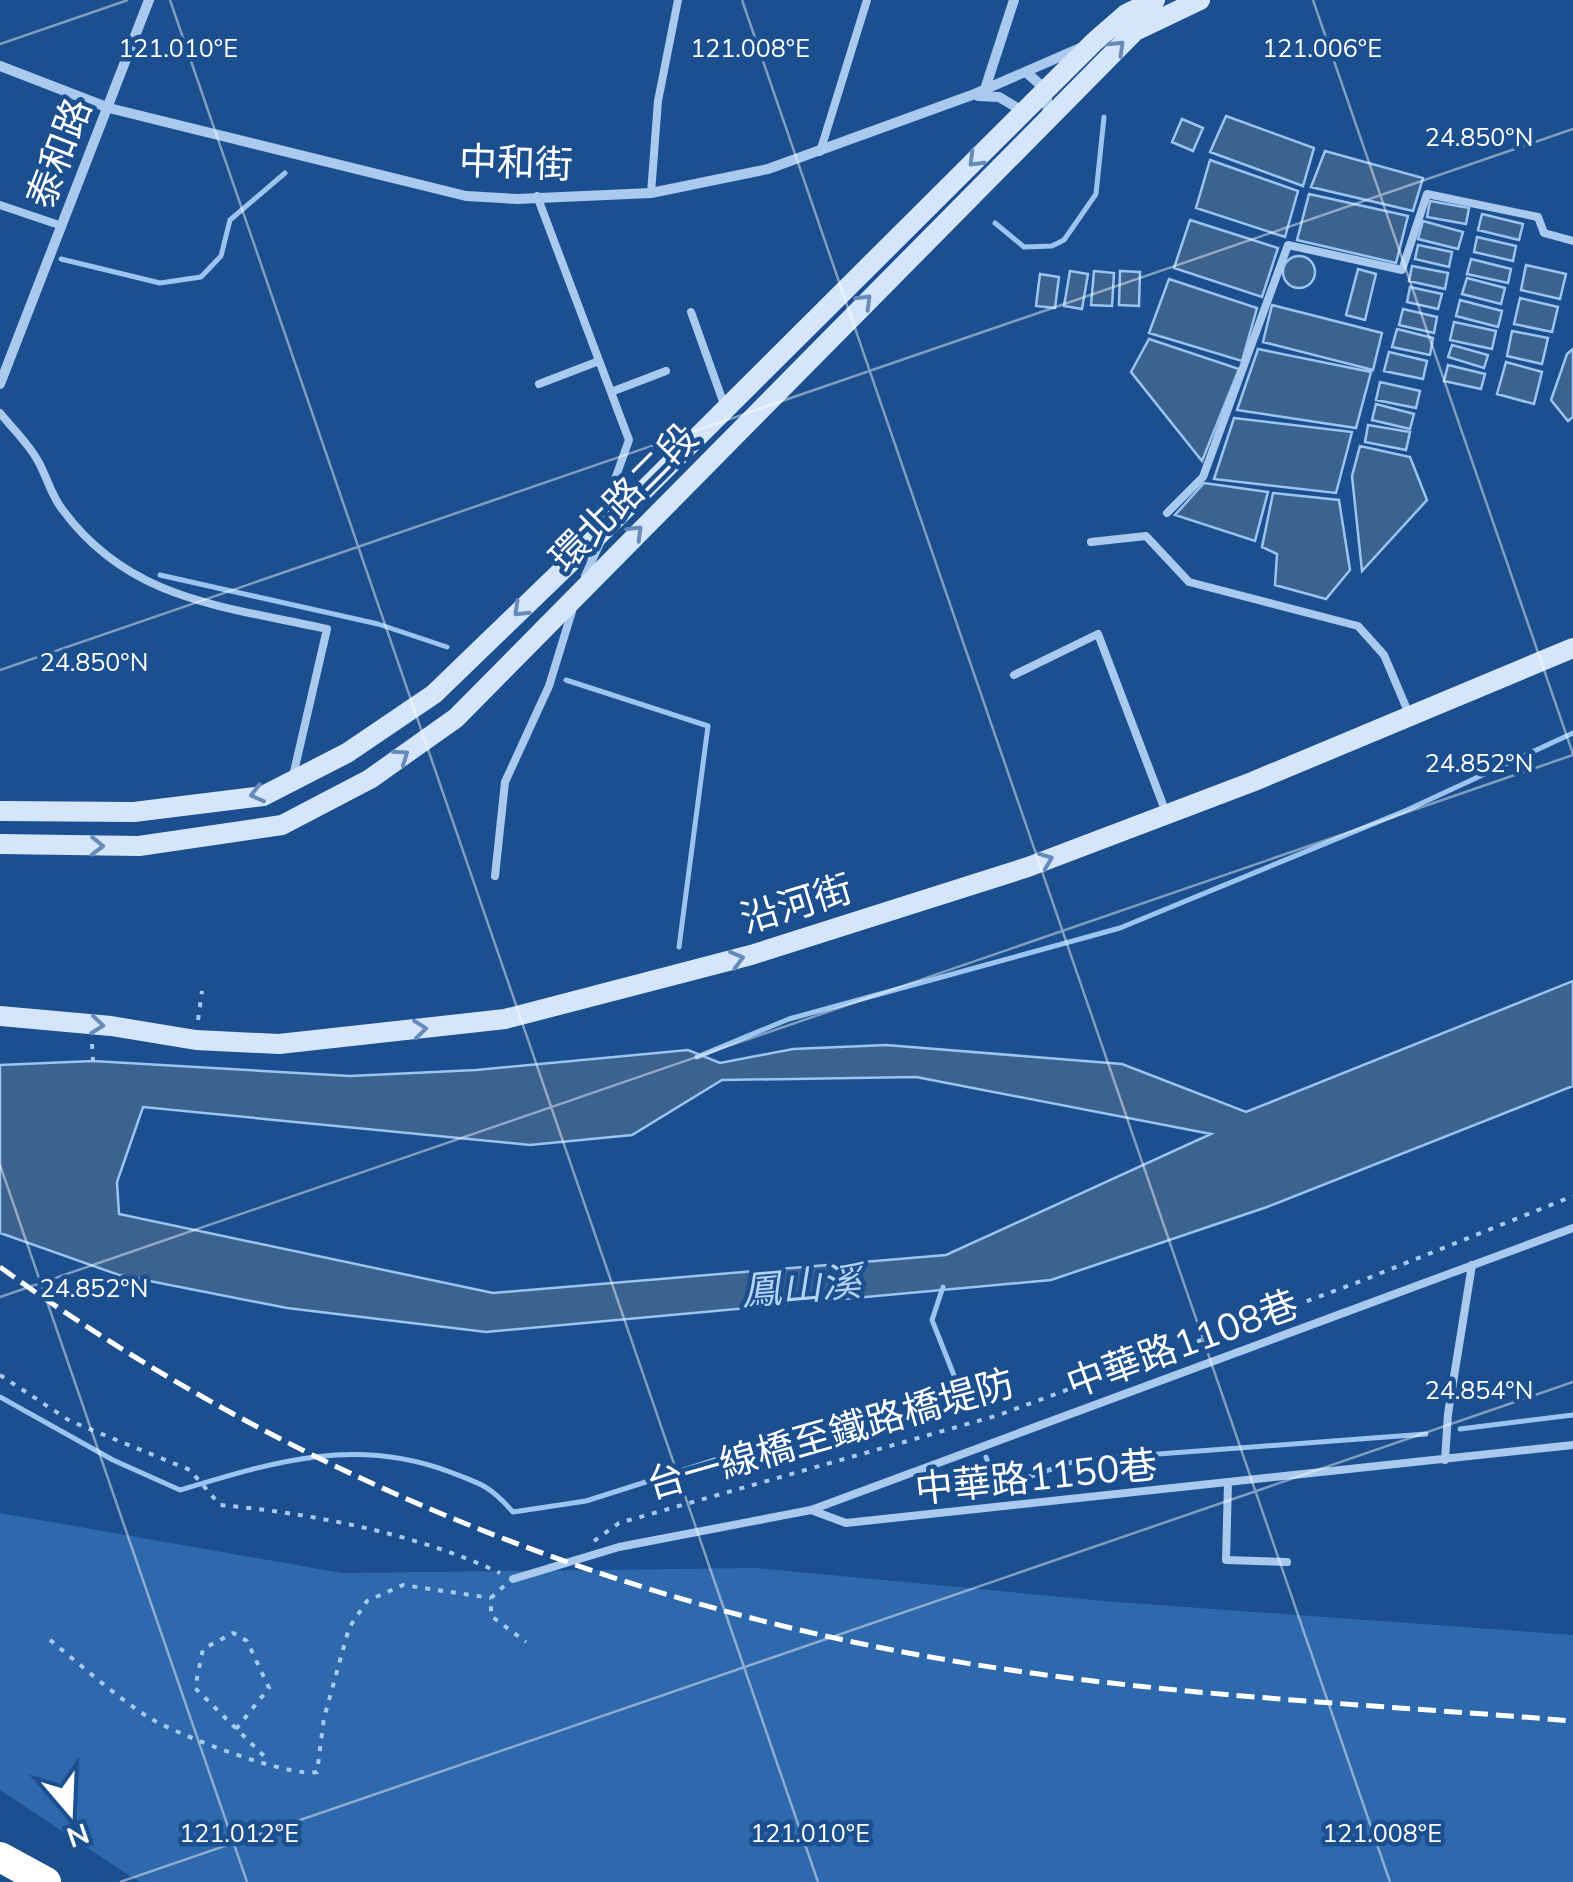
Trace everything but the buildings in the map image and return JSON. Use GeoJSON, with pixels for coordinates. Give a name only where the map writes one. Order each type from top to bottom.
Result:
{"type":"FeatureCollection","features":[{"type":"Feature","properties":{"kind":"highway"},"geometry":{"type":"LineString","coordinates":[[0,1857],[46,1882]]}},
{"type":"Feature","properties":{"kind":"street","name":"泰和路"},"geometry":{"type":"LineString","coordinates":[[0,384],[4,363],[150,0]]}},
{"type":"Feature","properties":{"kind":"street"},"geometry":{"type":"LineString","coordinates":[[985,89],[1014,0]]}},
{"type":"Feature","properties":{"kind":"street","name":"環北路二段"},"geometry":{"type":"LineString","coordinates":[[0,812],[134,812],[263,796],[347,753],[434,694],[1094,42],[1126,14],[1155,0]]}},
{"type":"Feature","properties":{"kind":"street","name":"環北路二段"},"geometry":{"type":"LineString","coordinates":[[0,844],[139,846],[282,826],[370,779],[456,718],[1135,30],[1200,0]]}},
{"type":"Feature","properties":{"kind":"street","name":"中和街"},"geometry":{"type":"LineString","coordinates":[[0,66],[109,108],[466,196],[518,199],[651,193],[768,170],[972,95],[1094,42]]}},
{"type":"Feature","properties":{"kind":"street"},"geometry":{"type":"LineString","coordinates":[[972,95],[999,97],[1023,112],[1050,114],[1046,90],[1026,72]]}},
{"type":"Feature","properties":{"kind":"street","name":"沿河街"},"geometry":{"type":"LineString","coordinates":[[0,1016],[110,1026],[196,1040],[279,1044],[505,1019],[751,955],[1028,866],[1252,782],[1573,648]]}},
{"type":"Feature","properties":{"kind":"lane"},"geometry":{"type":"LineString","coordinates":[[651,193],[658,101],[678,0]]}},
{"type":"Feature","properties":{"kind":"lane"},"geometry":{"type":"LineString","coordinates":[[820,152],[867,0]]}},
{"type":"Feature","properties":{"kind":"lane"},"geometry":{"type":"LineString","coordinates":[[1168,513],[1203,477],[1288,244],[1402,270],[1427,194],[1538,218],[1544,233],[1573,242]]}},
{"type":"Feature","properties":{"kind":"lane"},"geometry":{"type":"LineString","coordinates":[[496,876],[505,782],[549,686],[579,590],[609,525],[616,500],[614,482],[630,440],[538,196]]}},
{"type":"Feature","properties":{"kind":"lane"},"geometry":{"type":"LineString","coordinates":[[0,205],[62,226]]}},
{"type":"Feature","properties":{"kind":"lane"},"geometry":{"type":"LineString","coordinates":[[691,312],[726,409]]}},
{"type":"Feature","properties":{"kind":"lane"},"geometry":{"type":"LineString","coordinates":[[539,384],[598,361]]}},
{"type":"Feature","properties":{"kind":"lane"},"geometry":{"type":"LineString","coordinates":[[610,392],[666,371]]}},
{"type":"Feature","properties":{"kind":"lane"},"geometry":{"type":"LineString","coordinates":[[0,413],[38,459],[59,506],[90,544],[140,580],[176,595],[327,629],[292,781]]}},
{"type":"Feature","properties":{"kind":"lane"},"geometry":{"type":"LineString","coordinates":[[1091,542],[1146,536],[1189,582],[1358,626],[1384,655],[1409,714]]}},
{"type":"Feature","properties":{"kind":"lane"},"geometry":{"type":"LineString","coordinates":[[1014,675],[1098,634],[1167,814]]}},
{"type":"Feature","properties":{"kind":"lane","name":"中華路1108巷"},"geometry":{"type":"LineString","coordinates":[[811,1510],[1573,1228]]}},
{"type":"Feature","properties":{"kind":"lane"},"geometry":{"type":"LineString","coordinates":[[1446,1460],[1448,1414],[1472,1265]]}},
{"type":"Feature","properties":{"kind":"lane","name":"中華路1150巷"},"geometry":{"type":"LineString","coordinates":[[512,1579],[618,1548],[811,1510],[846,1524],[1573,1445]]}},
{"type":"Feature","properties":{"kind":"lane"},"geometry":{"type":"LineString","coordinates":[[1228,1484],[1226,1560],[1287,1562]]}},
{"type":"Feature","properties":{"kind":"path"},"geometry":{"type":"LineString","coordinates":[[196,1040],[202,992]]}},
{"type":"Feature","properties":{"kind":"path","name":"台一線橋至鐵路橋堤防"},"geometry":{"type":"LineString","coordinates":[[588,1544],[619,1523],[999,1415],[1361,1281],[1573,1196]]}},
{"type":"Feature","properties":{"kind":"path"},"geometry":{"type":"LineString","coordinates":[[0,1375],[70,1421],[190,1470],[220,1505],[323,1519],[466,1557],[512,1579],[491,1598],[491,1616],[526,1642]]}},
{"type":"Feature","properties":{"kind":"path"},"geometry":{"type":"LineString","coordinates":[[50,1640],[150,1718],[238,1755],[305,1774],[317,1772],[324,1718],[349,1628],[368,1601],[403,1586],[491,1598]]}},
{"type":"Feature","properties":{"kind":"path"},"geometry":{"type":"LineString","coordinates":[[236,1729],[268,1688],[246,1642],[233,1633],[203,1649],[195,1688],[236,1729],[272,1765]]}},
{"type":"Feature","properties":{"kind":"shaded area"},"geometry":{"type":"Polygon","coordinates":[[[0,1513],[342,1573],[756,1568],[1104,1601],[1573,1635],[1573,1882],[139,1882],[0,1790],[0,1513]]]}},
{"type":"Feature","properties":{"kind":"water"},"geometry":{"type":"Polygon","coordinates":[[[1226,116],[1314,148],[1303,186],[1210,152],[1226,116]]]}},
{"type":"Feature","properties":{"kind":"water"},"geometry":{"type":"Polygon","coordinates":[[[1182,119],[1203,128],[1193,151],[1172,142],[1182,119]]]}},
{"type":"Feature","properties":{"kind":"water"},"geometry":{"type":"Polygon","coordinates":[[[1325,151],[1423,178],[1413,211],[1311,187],[1325,151]]]}},
{"type":"Feature","properties":{"kind":"water"},"geometry":{"type":"Polygon","coordinates":[[[1210,160],[1298,191],[1285,237],[1196,208],[1210,160]]]}},
{"type":"Feature","properties":{"kind":"water"},"geometry":{"type":"Polygon","coordinates":[[[1309,194],[1408,216],[1396,263],[1297,240],[1309,194]]]}},
{"type":"Feature","properties":{"kind":"water"},"geometry":{"type":"Polygon","coordinates":[[[1430,201],[1469,208],[1466,224],[1427,217],[1430,201]]]}},
{"type":"Feature","properties":{"kind":"water"},"geometry":{"type":"Polygon","coordinates":[[[1482,214],[1523,224],[1519,240],[1478,230],[1482,214]]]}},
{"type":"Feature","properties":{"kind":"water"},"geometry":{"type":"Polygon","coordinates":[[[1190,220],[1278,248],[1262,297],[1174,268],[1190,220]]]}},
{"type":"Feature","properties":{"kind":"water"},"geometry":{"type":"Polygon","coordinates":[[[1423,221],[1463,232],[1458,249],[1418,239],[1423,221]]]}},
{"type":"Feature","properties":{"kind":"water"},"geometry":{"type":"Polygon","coordinates":[[[1477,237],[1516,246],[1513,261],[1474,252],[1477,237]]]}},
{"type":"Feature","properties":{"kind":"water"},"geometry":{"type":"Polygon","coordinates":[[[1418,245],[1452,252],[1449,267],[1415,259],[1418,245]]]}},
{"type":"Feature","properties":{"kind":"water"},"geometry":{"type":"Polygon","coordinates":[[[1299,256],[1311,260],[1315,272],[1311,284],[1299,288],[1287,284],[1283,272],[1287,260],[1299,256]]]}},
{"type":"Feature","properties":{"kind":"water"},"geometry":{"type":"Polygon","coordinates":[[[1471,259],[1511,269],[1508,283],[1467,274],[1471,259]]]}},
{"type":"Feature","properties":{"kind":"water"},"geometry":{"type":"Polygon","coordinates":[[[1526,265],[1566,274],[1560,299],[1521,290],[1526,265]]]}},
{"type":"Feature","properties":{"kind":"water"},"geometry":{"type":"Polygon","coordinates":[[[1412,266],[1448,273],[1445,289],[1409,281],[1412,266]]]}},
{"type":"Feature","properties":{"kind":"water"},"geometry":{"type":"Polygon","coordinates":[[[1358,269],[1376,274],[1365,320],[1346,315],[1358,269]]]}},
{"type":"Feature","properties":{"kind":"water"},"geometry":{"type":"Polygon","coordinates":[[[1070,271],[1088,274],[1082,309],[1064,306],[1070,271]]]}},
{"type":"Feature","properties":{"kind":"water"},"geometry":{"type":"Polygon","coordinates":[[[1094,271],[1114,273],[1112,306],[1091,305],[1094,271]]]}},
{"type":"Feature","properties":{"kind":"water"},"geometry":{"type":"Polygon","coordinates":[[[1120,271],[1140,272],[1139,306],[1119,305],[1120,271]]]}},
{"type":"Feature","properties":{"kind":"water"},"geometry":{"type":"Polygon","coordinates":[[[1040,274],[1059,277],[1055,308],[1036,306],[1040,274]]]}},
{"type":"Feature","properties":{"kind":"water"},"geometry":{"type":"Polygon","coordinates":[[[1467,278],[1505,288],[1501,304],[1462,294],[1467,278]]]}},
{"type":"Feature","properties":{"kind":"water"},"geometry":{"type":"Polygon","coordinates":[[[1169,279],[1257,308],[1242,361],[1149,333],[1169,279]]]}},
{"type":"Feature","properties":{"kind":"water"},"geometry":{"type":"Polygon","coordinates":[[[1410,287],[1442,294],[1438,309],[1407,302],[1410,287]]]}},
{"type":"Feature","properties":{"kind":"water"},"geometry":{"type":"Polygon","coordinates":[[[1520,298],[1558,307],[1552,332],[1514,324],[1520,298]]]}},
{"type":"Feature","properties":{"kind":"water"},"geometry":{"type":"Polygon","coordinates":[[[1460,300],[1502,311],[1498,327],[1456,316],[1460,300]]]}},
{"type":"Feature","properties":{"kind":"water"},"geometry":{"type":"Polygon","coordinates":[[[1272,305],[1382,333],[1373,370],[1263,342],[1272,305]]]}},
{"type":"Feature","properties":{"kind":"water"},"geometry":{"type":"Polygon","coordinates":[[[1403,309],[1437,317],[1434,333],[1399,325],[1403,309]]]}},
{"type":"Feature","properties":{"kind":"water"},"geometry":{"type":"Polygon","coordinates":[[[1454,322],[1496,331],[1492,349],[1450,340],[1454,322]]]}},
{"type":"Feature","properties":{"kind":"water"},"geometry":{"type":"Polygon","coordinates":[[[1397,329],[1433,338],[1430,355],[1392,347],[1397,329]]]}},
{"type":"Feature","properties":{"kind":"water"},"geometry":{"type":"Polygon","coordinates":[[[1512,331],[1548,338],[1542,364],[1507,356],[1512,331]]]}},
{"type":"Feature","properties":{"kind":"water"},"geometry":{"type":"Polygon","coordinates":[[[1149,339],[1239,369],[1202,461],[1131,372],[1149,339]]]}},
{"type":"Feature","properties":{"kind":"water"},"geometry":{"type":"Polygon","coordinates":[[[1452,345],[1488,355],[1484,368],[1448,357],[1452,345]]]}},
{"type":"Feature","properties":{"kind":"water"},"geometry":{"type":"Polygon","coordinates":[[[1258,349],[1371,372],[1356,428],[1237,410],[1258,349]]]}},
{"type":"Feature","properties":{"kind":"water"},"geometry":{"type":"Polygon","coordinates":[[[1573,349],[1573,417],[1568,421],[1551,400],[1567,354],[1573,349]]]}},
{"type":"Feature","properties":{"kind":"water"},"geometry":{"type":"Polygon","coordinates":[[[1389,352],[1427,361],[1423,379],[1384,371],[1389,352]]]}},
{"type":"Feature","properties":{"kind":"water"},"geometry":{"type":"Polygon","coordinates":[[[1506,362],[1542,372],[1534,404],[1497,394],[1506,362]]]}},
{"type":"Feature","properties":{"kind":"water"},"geometry":{"type":"Polygon","coordinates":[[[1448,365],[1485,374],[1481,389],[1444,381],[1448,365]]]}},
{"type":"Feature","properties":{"kind":"water"},"geometry":{"type":"Polygon","coordinates":[[[1380,382],[1420,391],[1416,408],[1376,400],[1380,382]]]}},
{"type":"Feature","properties":{"kind":"water"},"geometry":{"type":"Polygon","coordinates":[[[1376,404],[1414,414],[1410,429],[1372,420],[1376,404]]]}},
{"type":"Feature","properties":{"kind":"water"},"geometry":{"type":"Polygon","coordinates":[[[1234,418],[1352,432],[1336,493],[1214,479],[1234,418]]]}},
{"type":"Feature","properties":{"kind":"water"},"geometry":{"type":"Polygon","coordinates":[[[1368,425],[1410,432],[1406,450],[1365,442],[1368,425]]]}},
{"type":"Feature","properties":{"kind":"water"},"geometry":{"type":"Polygon","coordinates":[[[1360,446],[1410,457],[1427,500],[1362,571],[1352,476],[1360,446]]]}},
{"type":"Feature","properties":{"kind":"water"},"geometry":{"type":"Polygon","coordinates":[[[1204,483],[1268,492],[1255,541],[1175,515],[1204,483]]]}},
{"type":"Feature","properties":{"kind":"water"},"geometry":{"type":"Polygon","coordinates":[[[1273,493],[1339,500],[1350,570],[1326,599],[1275,585],[1277,554],[1262,547],[1273,493]]]}},
{"type":"Feature","properties":{"kind":"water","name":"鳳山溪"},"geometry":{"type":"Polygon","coordinates":[[[1573,981],[1573,1086],[1267,1207],[1051,1280],[486,1332],[287,1308],[119,1275],[0,1233],[0,1065],[93,1061],[350,1076],[476,1070],[688,1050],[720,1063],[793,1049],[886,1045],[1122,1064],[1246,1112],[1573,981]],[[916,1077],[722,1080],[632,1135],[530,1145],[143,1107],[117,1182],[119,1214],[493,1293],[946,1255],[1211,1134],[916,1077]]]}},
{"type":"Feature","properties":{"kind":"waterway"},"geometry":{"type":"LineString","coordinates":[[995,223],[1024,247],[1052,246],[1064,240],[1096,194],[1104,117]]}},
{"type":"Feature","properties":{"kind":"waterway"},"geometry":{"type":"LineString","coordinates":[[61,259],[160,283],[201,277],[221,256],[230,220],[285,173]]}},
{"type":"Feature","properties":{"kind":"waterway"},"geometry":{"type":"LineString","coordinates":[[160,575],[378,624],[447,647]]}},
{"type":"Feature","properties":{"kind":"waterway"},"geometry":{"type":"LineString","coordinates":[[566,680],[708,726],[679,947]]}},
{"type":"Feature","properties":{"kind":"waterway"},"geometry":{"type":"LineString","coordinates":[[697,1057],[789,1019],[1120,928],[1407,810],[1573,733]]}},
{"type":"Feature","properties":{"kind":"waterway"},"geometry":{"type":"LineString","coordinates":[[943,1287],[932,1320],[957,1383]]}},
{"type":"Feature","properties":{"kind":"waterway"},"geometry":{"type":"LineString","coordinates":[[0,1397],[113,1460],[180,1490],[248,1470],[314,1457],[381,1456],[415,1461],[470,1480],[491,1491],[513,1512],[586,1501],[957,1383],[960,1392]]}},
{"type":"Feature","properties":{"kind":"waterway"},"geometry":{"type":"LineString","coordinates":[[1460,1429],[1573,1415]]}},
{"type":"Feature","properties":{"kind":"waterway"},"geometry":{"type":"LineString","coordinates":[[986,1457],[991,1471],[1020,1480],[1078,1460],[1426,1434]]}},
{"type":"Feature","properties":{"kind":"railway"},"geometry":{"type":"LineString","coordinates":[[0,1267],[104,1338],[213,1403],[325,1461],[440,1513],[559,1559],[679,1598],[801,1630],[1005,1669],[1248,1696],[1573,1721]]}}]}
